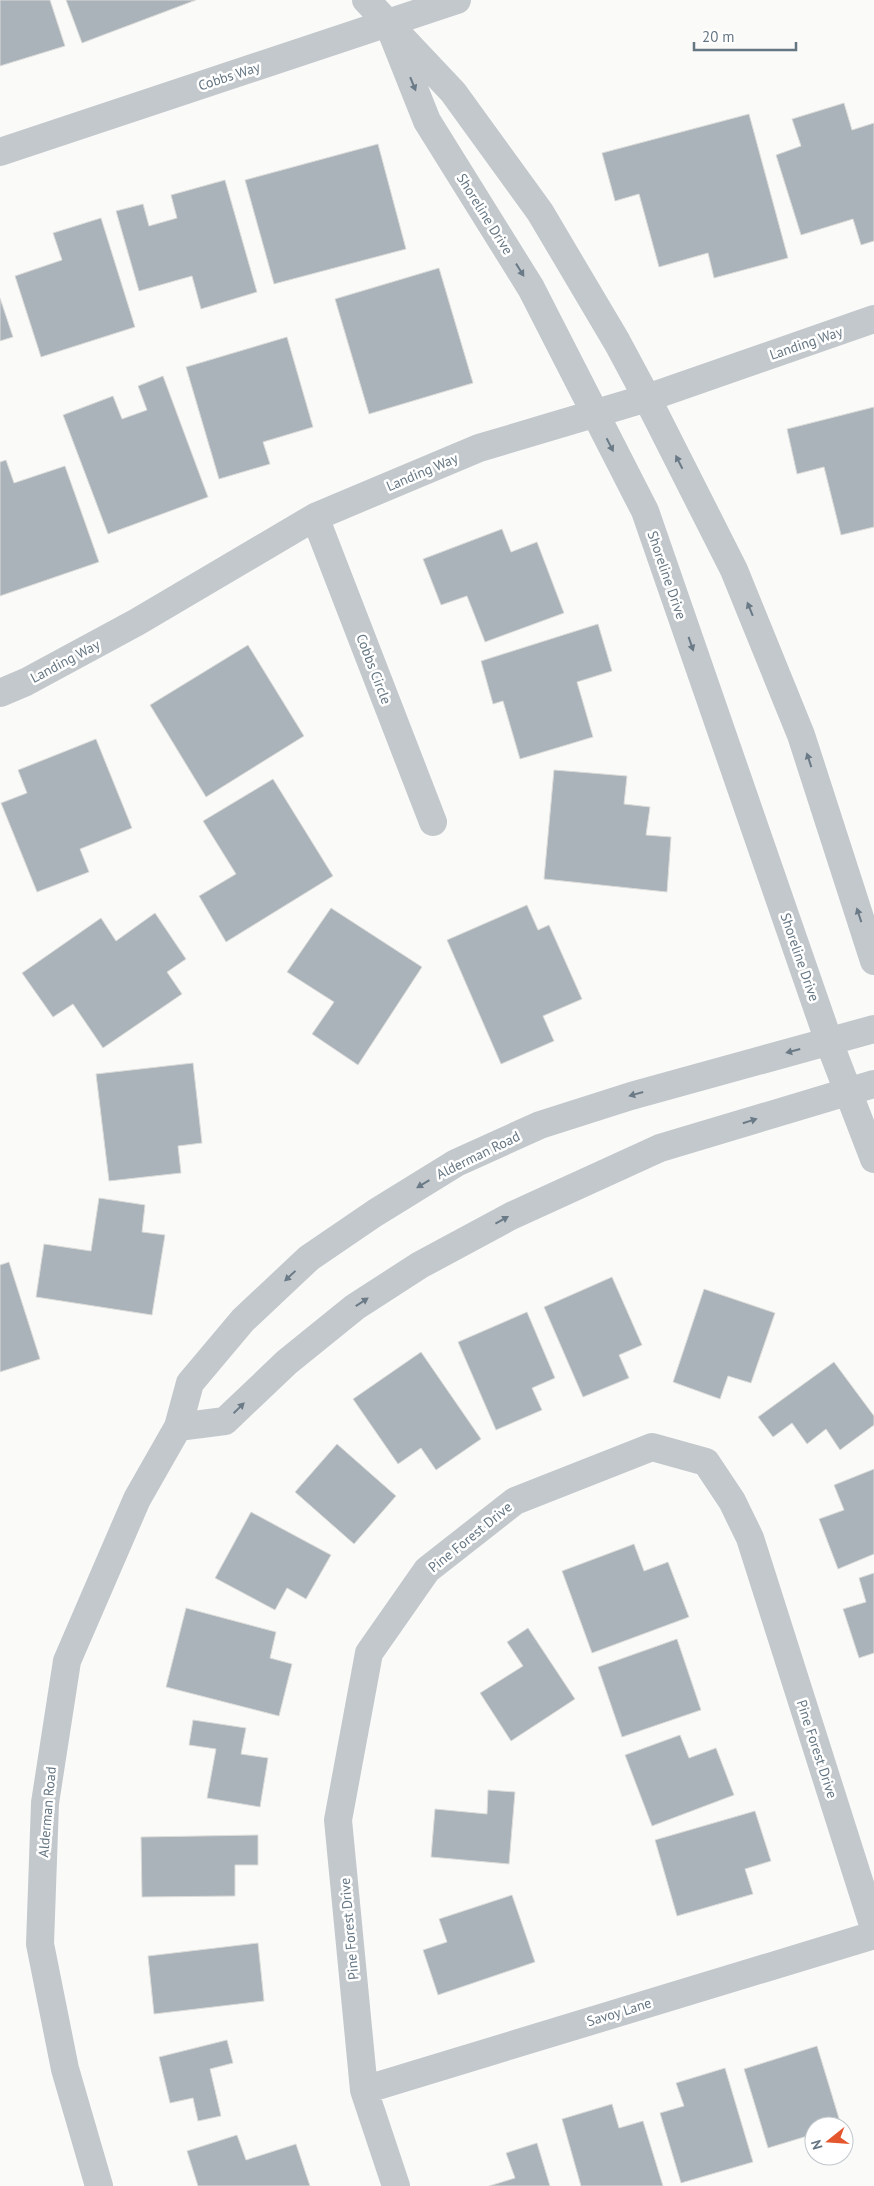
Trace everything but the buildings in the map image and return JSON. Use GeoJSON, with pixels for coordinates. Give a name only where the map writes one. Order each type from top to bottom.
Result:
{"type":"FeatureCollection","features":[{"type":"Feature","properties":{"kind":"street","name":"Shoreline Drive"},"geometry":{"type":"LineString","coordinates":[[366,0],[453,92],[540,212],[617,342],[734,570],[801,735],[874,961]]}},
{"type":"Feature","properties":{"kind":"street","name":"Cobbs Way"},"geometry":{"type":"LineString","coordinates":[[0,152],[457,0]]}},
{"type":"Feature","properties":{"kind":"street","name":"Shoreline Drive"},"geometry":{"type":"LineString","coordinates":[[388,23],[427,121],[531,288],[645,511],[829,1042],[862,1088],[874,1159]]}},
{"type":"Feature","properties":{"kind":"street","name":"Landing Way"},"geometry":{"type":"LineString","coordinates":[[0,693],[26,682],[137,622],[316,517],[479,448],[646,398],[874,319]]}},
{"type":"Feature","properties":{"kind":"street","name":"Cobbs Circle"},"geometry":{"type":"LineString","coordinates":[[316,517],[433,822]]}},
{"type":"Feature","properties":{"kind":"street","name":"Alderman Road"},"geometry":{"type":"LineString","coordinates":[[99,2186],[65,2069],[40,1944],[45,1803],[67,1661],[137,1499],[178,1427],[190,1383],[243,1320],[309,1258],[375,1213],[456,1163],[540,1125],[631,1096],[874,1029]]}},
{"type":"Feature","properties":{"kind":"street"},"geometry":{"type":"LineString","coordinates":[[178,1427],[225,1421],[287,1362],[354,1307],[420,1265],[511,1216],[660,1148],[862,1088]]}},
{"type":"Feature","properties":{"kind":"street","name":"Pine Forest Drive"},"geometry":{"type":"LineString","coordinates":[[396,2186],[364,2090],[338,1820],[369,1653],[427,1570],[515,1501],[652,1448],[706,1462],[732,1501],[750,1538],[874,1928]]}},
{"type":"Feature","properties":{"kind":"street","name":"Savoy Lane"},"geometry":{"type":"LineString","coordinates":[[364,2090],[874,1935]]}}]}
